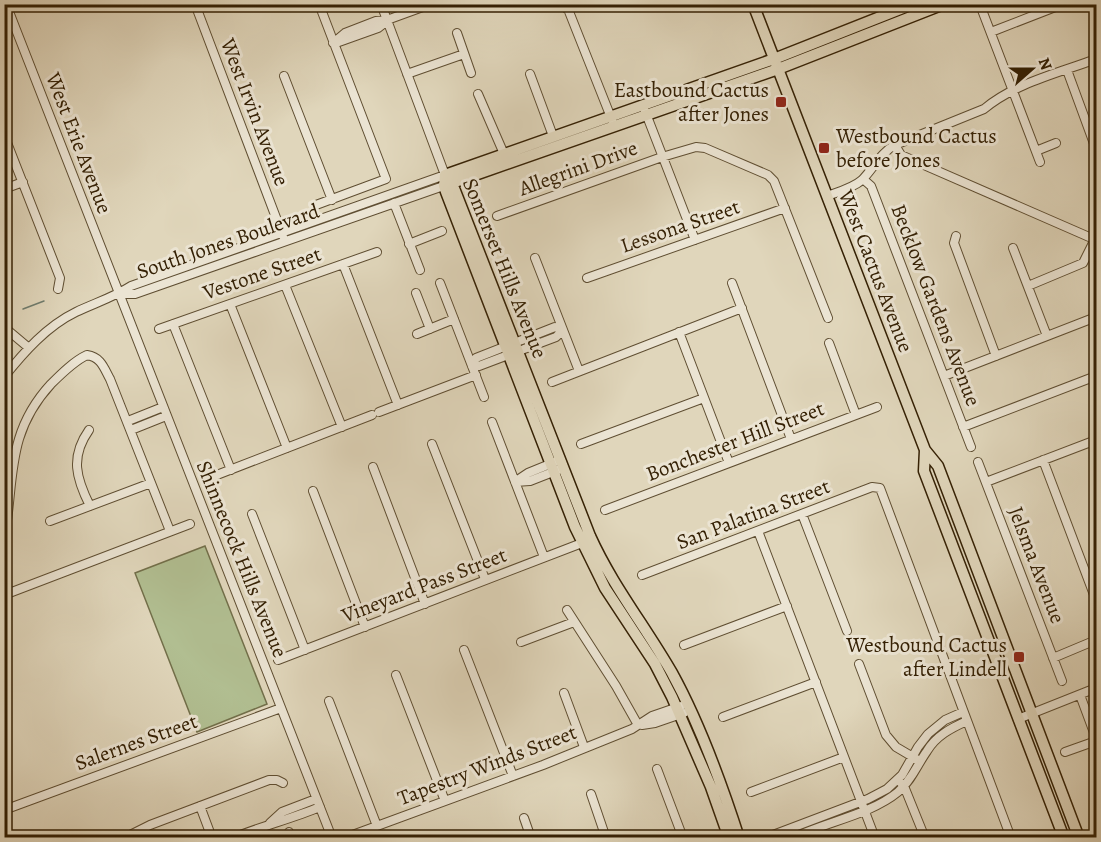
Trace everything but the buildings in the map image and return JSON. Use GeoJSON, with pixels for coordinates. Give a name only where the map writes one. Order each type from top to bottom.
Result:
{"type":"FeatureCollection","features":[{"type":"Feature","properties":{"kind":"main road","name":"West Cactus Avenue"},"geometry":{"type":"LineString","coordinates":[[753,4],[924,450],[938,466],[1079,837]]}},
{"type":"Feature","properties":{"kind":"main road","name":"South Jones Boulevard"},"geometry":{"type":"LineString","coordinates":[[776,64],[913,4]]}},
{"type":"Feature","properties":{"kind":"main road","name":"South Jones Boulevard"},"geometry":{"type":"LineString","coordinates":[[447,181],[944,4]]}},
{"type":"Feature","properties":{"kind":"main road","name":"South Jones Boulevard"},"geometry":{"type":"LineString","coordinates":[[447,181],[504,154],[554,136],[612,121]]}},
{"type":"Feature","properties":{"kind":"main road","name":"Somerset Hills Avenue"},"geometry":{"type":"LineString","coordinates":[[447,181],[556,466],[582,543],[605,588],[684,709],[729,837]]}},
{"type":"Feature","properties":{"kind":"main road","name":"West Cactus Avenue"},"geometry":{"type":"LineString","coordinates":[[924,450],[924,471],[1064,837]]}},
{"type":"Feature","properties":{"kind":"main road","name":"Somerset Hills Avenue"},"geometry":{"type":"LineString","coordinates":[[556,466],[599,556],[622,596],[660,652],[739,837]]}},
{"type":"Feature","properties":{"kind":"street","name":"West Erie Avenue"},"geometry":{"type":"LineString","coordinates":[[6,4],[118,294]]}},
{"type":"Feature","properties":{"kind":"street","name":"West Irvin Avenue"},"geometry":{"type":"LineString","coordinates":[[195,4],[285,242]]}},
{"type":"Feature","properties":{"kind":"street"},"geometry":{"type":"LineString","coordinates":[[316,205],[386,179],[319,4]]}},
{"type":"Feature","properties":{"kind":"street"},"geometry":{"type":"LineString","coordinates":[[381,4],[447,181]]}},
{"type":"Feature","properties":{"kind":"street"},"geometry":{"type":"LineString","coordinates":[[333,43],[345,33],[431,4]]}},
{"type":"Feature","properties":{"kind":"street"},"geometry":{"type":"LineString","coordinates":[[579,4],[567,7],[612,121]]}},
{"type":"Feature","properties":{"kind":"street"},"geometry":{"type":"LineString","coordinates":[[991,32],[1063,4]]}},
{"type":"Feature","properties":{"kind":"street"},"geometry":{"type":"LineString","coordinates":[[982,10],[1040,162]]}},
{"type":"Feature","properties":{"kind":"street"},"geometry":{"type":"LineString","coordinates":[[457,33],[471,73]]}},
{"type":"Feature","properties":{"kind":"street"},"geometry":{"type":"LineString","coordinates":[[407,74],[464,54]]}},
{"type":"Feature","properties":{"kind":"street"},"geometry":{"type":"LineString","coordinates":[[827,196],[863,179],[884,152],[895,145],[984,109],[1013,90],[1096,59]]}},
{"type":"Feature","properties":{"kind":"street"},"geometry":{"type":"LineString","coordinates":[[1066,70],[1096,149]]}},
{"type":"Feature","properties":{"kind":"street"},"geometry":{"type":"LineString","coordinates":[[530,74],[554,136]]}},
{"type":"Feature","properties":{"kind":"street"},"geometry":{"type":"LineString","coordinates":[[284,75],[332,200]]}},
{"type":"Feature","properties":{"kind":"street"},"geometry":{"type":"LineString","coordinates":[[478,94],[504,154]]}},
{"type":"Feature","properties":{"kind":"street"},"geometry":{"type":"LineString","coordinates":[[645,110],[695,240]]}},
{"type":"Feature","properties":{"kind":"street"},"geometry":{"type":"LineString","coordinates":[[4,135],[60,278],[58,289]]}},
{"type":"Feature","properties":{"kind":"street"},"geometry":{"type":"LineString","coordinates":[[1036,150],[1056,143]]}},
{"type":"Feature","properties":{"kind":"street"},"geometry":{"type":"LineString","coordinates":[[895,145],[901,155],[1096,240],[1083,263],[1028,286]]}},
{"type":"Feature","properties":{"kind":"street","name":"Allegrini Drive"},"geometry":{"type":"LineString","coordinates":[[497,216],[662,157],[699,147],[739,162],[771,178],[828,318]]}},
{"type":"Feature","properties":{"kind":"street","name":"Becklow Gardens Avenue"},"geometry":{"type":"LineString","coordinates":[[863,179],[871,186],[971,447]]}},
{"type":"Feature","properties":{"kind":"street","name":"South Jones Boulevard"},"geometry":{"type":"LineString","coordinates":[[118,294],[131,286],[281,233],[447,181]]}},
{"type":"Feature","properties":{"kind":"street","name":"South Jones Boulevard"},"geometry":{"type":"LineString","coordinates":[[118,294],[135,294],[394,203],[447,181]]}},
{"type":"Feature","properties":{"kind":"street"},"geometry":{"type":"LineString","coordinates":[[4,189],[23,182]]}},
{"type":"Feature","properties":{"kind":"street"},"geometry":{"type":"LineString","coordinates":[[394,203],[420,270]]}},
{"type":"Feature","properties":{"kind":"street","name":"Lessona Street"},"geometry":{"type":"LineString","coordinates":[[587,278],[785,208]]}},
{"type":"Feature","properties":{"kind":"street"},"geometry":{"type":"LineString","coordinates":[[409,244],[442,231]]}},
{"type":"Feature","properties":{"kind":"street"},"geometry":{"type":"LineString","coordinates":[[956,236],[954,243],[996,356]]}},
{"type":"Feature","properties":{"kind":"street"},"geometry":{"type":"LineString","coordinates":[[1014,248],[1047,336]]}},
{"type":"Feature","properties":{"kind":"street","name":"Vestone Street"},"geometry":{"type":"LineString","coordinates":[[159,329],[377,252]]}},
{"type":"Feature","properties":{"kind":"street"},"geometry":{"type":"LineString","coordinates":[[536,258],[579,371]]}},
{"type":"Feature","properties":{"kind":"street"},"geometry":{"type":"LineString","coordinates":[[343,264],[398,405]]}},
{"type":"Feature","properties":{"kind":"street"},"geometry":{"type":"LineString","coordinates":[[440,283],[484,397]]}},
{"type":"Feature","properties":{"kind":"street"},"geometry":{"type":"LineString","coordinates":[[732,283],[791,439]]}},
{"type":"Feature","properties":{"kind":"street"},"geometry":{"type":"LineString","coordinates":[[285,285],[342,427]]}},
{"type":"Feature","properties":{"kind":"street"},"geometry":{"type":"LineString","coordinates":[[416,292],[430,329]]}},
{"type":"Feature","properties":{"kind":"street"},"geometry":{"type":"LineString","coordinates":[[4,377],[29,348],[50,329],[74,313],[118,294]]}},
{"type":"Feature","properties":{"kind":"street","name":"Shinnecock Hills Avenue"},"geometry":{"type":"LineString","coordinates":[[118,294],[332,837]]}},
{"type":"Feature","properties":{"kind":"street"},"geometry":{"type":"LineString","coordinates":[[230,304],[287,448]]}},
{"type":"Feature","properties":{"kind":"street"},"geometry":{"type":"LineString","coordinates":[[552,382],[742,308]]}},
{"type":"Feature","properties":{"kind":"street"},"geometry":{"type":"LineString","coordinates":[[944,376],[1096,317]]}},
{"type":"Feature","properties":{"kind":"street"},"geometry":{"type":"LineString","coordinates":[[417,334],[454,319]]}},
{"type":"Feature","properties":{"kind":"street"},"geometry":{"type":"LineString","coordinates":[[173,324],[231,470]]}},
{"type":"Feature","properties":{"kind":"street"},"geometry":{"type":"LineString","coordinates":[[4,327],[29,348]]}},
{"type":"Feature","properties":{"kind":"street"},"geometry":{"type":"LineString","coordinates":[[472,366],[476,358],[511,349],[555,327],[563,330]]}},
{"type":"Feature","properties":{"kind":"street"},"geometry":{"type":"LineString","coordinates":[[680,332],[729,463]]}},
{"type":"Feature","properties":{"kind":"street"},"geometry":{"type":"LineString","coordinates":[[829,343],[856,415]]}},
{"type":"Feature","properties":{"kind":"street"},"geometry":{"type":"LineString","coordinates":[[4,540],[12,466],[16,444],[24,425],[38,400],[57,378],[87,355],[94,357],[104,367],[130,426],[170,531]]}},
{"type":"Feature","properties":{"kind":"street"},"geometry":{"type":"LineString","coordinates":[[209,478],[476,375]]}},
{"type":"Feature","properties":{"kind":"street"},"geometry":{"type":"LineString","coordinates":[[963,427],[1096,376]]}},
{"type":"Feature","properties":{"kind":"street"},"geometry":{"type":"LineString","coordinates":[[581,444],[704,398]]}},
{"type":"Feature","properties":{"kind":"street","name":"Bonchester Hill Street"},"geometry":{"type":"LineString","coordinates":[[605,510],[878,407]]}},
{"type":"Feature","properties":{"kind":"street"},"geometry":{"type":"LineString","coordinates":[[130,426],[165,412]]}},
{"type":"Feature","properties":{"kind":"street"},"geometry":{"type":"LineString","coordinates":[[492,422],[544,557]]}},
{"type":"Feature","properties":{"kind":"street"},"geometry":{"type":"LineString","coordinates":[[88,430],[80,443],[76,460],[80,482],[90,506]]}},
{"type":"Feature","properties":{"kind":"street"},"geometry":{"type":"LineString","coordinates":[[986,482],[1096,440]]}},
{"type":"Feature","properties":{"kind":"street"},"geometry":{"type":"LineString","coordinates":[[432,444],[485,579]]}},
{"type":"Feature","properties":{"kind":"street"},"geometry":{"type":"LineString","coordinates":[[1043,460],[1096,600]]}},
{"type":"Feature","properties":{"kind":"street","name":"Jelsma Avenue"},"geometry":{"type":"LineString","coordinates":[[978,462],[1062,681]]}},
{"type":"Feature","properties":{"kind":"street"},"geometry":{"type":"LineString","coordinates":[[515,482],[528,472],[556,466]]}},
{"type":"Feature","properties":{"kind":"street"},"geometry":{"type":"LineString","coordinates":[[373,467],[426,604]]}},
{"type":"Feature","properties":{"kind":"street"},"geometry":{"type":"LineString","coordinates":[[50,521],[151,483]]}},
{"type":"Feature","properties":{"kind":"street","name":"San Palatina Street"},"geometry":{"type":"LineString","coordinates":[[642,575],[877,487],[881,491],[963,712]]}},
{"type":"Feature","properties":{"kind":"street"},"geometry":{"type":"LineString","coordinates":[[313,491],[365,627]]}},
{"type":"Feature","properties":{"kind":"street"},"geometry":{"type":"LineString","coordinates":[[252,514],[305,650]]}},
{"type":"Feature","properties":{"kind":"street"},"geometry":{"type":"LineString","coordinates":[[802,514],[847,631]]}},
{"type":"Feature","properties":{"kind":"street"},"geometry":{"type":"LineString","coordinates":[[4,578],[7,594],[190,524]]}},
{"type":"Feature","properties":{"kind":"street"},"geometry":{"type":"LineString","coordinates":[[758,531],[875,837]]}},
{"type":"Feature","properties":{"kind":"street","name":"Vineyard Pass Street"},"geometry":{"type":"LineString","coordinates":[[278,660],[582,543]]}},
{"type":"Feature","properties":{"kind":"street"},"geometry":{"type":"LineString","coordinates":[[684,645],[787,606]]}},
{"type":"Feature","properties":{"kind":"street"},"geometry":{"type":"LineString","coordinates":[[567,610],[638,725]]}},
{"type":"Feature","properties":{"kind":"street"},"geometry":{"type":"LineString","coordinates":[[521,642],[574,622]]}},
{"type":"Feature","properties":{"kind":"street"},"geometry":{"type":"LineString","coordinates":[[1053,658],[1096,640]]}},
{"type":"Feature","properties":{"kind":"street"},"geometry":{"type":"LineString","coordinates":[[464,650],[513,776]]}},
{"type":"Feature","properties":{"kind":"street"},"geometry":{"type":"LineString","coordinates":[[859,664],[886,735],[896,747],[917,760]]}},
{"type":"Feature","properties":{"kind":"street"},"geometry":{"type":"LineString","coordinates":[[396,675],[445,801]]}},
{"type":"Feature","properties":{"kind":"street"},"geometry":{"type":"LineString","coordinates":[[723,717],[816,682]]}},
{"type":"Feature","properties":{"kind":"street"},"geometry":{"type":"LineString","coordinates":[[1018,719],[1096,688]]}},
{"type":"Feature","properties":{"kind":"street"},"geometry":{"type":"LineString","coordinates":[[564,693],[584,747]]}},
{"type":"Feature","properties":{"kind":"street"},"geometry":{"type":"LineString","coordinates":[[1065,753],[1096,739],[1080,695]]}},
{"type":"Feature","properties":{"kind":"street"},"geometry":{"type":"LineString","coordinates":[[329,701],[377,826]]}},
{"type":"Feature","properties":{"kind":"street","name":"Salernes Street"},"geometry":{"type":"LineString","coordinates":[[4,810],[281,708]]}},
{"type":"Feature","properties":{"kind":"street","name":"Tapestry Winds Street"},"geometry":{"type":"LineString","coordinates":[[347,837],[513,776],[638,725],[652,716],[684,709]]}},
{"type":"Feature","properties":{"kind":"street"},"geometry":{"type":"LineString","coordinates":[[765,837],[863,806],[881,804],[901,783],[915,773],[922,741],[936,726],[963,712],[1011,837]]}},
{"type":"Feature","properties":{"kind":"street"},"geometry":{"type":"LineString","coordinates":[[917,760],[942,734],[967,721]]}},
{"type":"Feature","properties":{"kind":"street"},"geometry":{"type":"LineString","coordinates":[[751,792],[844,757]]}},
{"type":"Feature","properties":{"kind":"street"},"geometry":{"type":"LineString","coordinates":[[657,769],[683,837]]}},
{"type":"Feature","properties":{"kind":"street"},"geometry":{"type":"LineString","coordinates":[[124,837],[139,829],[269,780],[283,783]]}},
{"type":"Feature","properties":{"kind":"street"},"geometry":{"type":"LineString","coordinates":[[901,783],[924,837]]}},
{"type":"Feature","properties":{"kind":"street"},"geometry":{"type":"LineString","coordinates":[[591,794],[606,837]]}},
{"type":"Feature","properties":{"kind":"street"},"geometry":{"type":"LineString","coordinates":[[233,837],[270,823],[284,821],[318,803]]}},
{"type":"Feature","properties":{"kind":"street"},"geometry":{"type":"LineString","coordinates":[[200,806],[212,837]]}},
{"type":"Feature","properties":{"kind":"street"},"geometry":{"type":"LineString","coordinates":[[793,837],[863,806]]}},
{"type":"Feature","properties":{"kind":"street"},"geometry":{"type":"LineString","coordinates":[[524,818],[531,837]]}},
{"type":"Feature","properties":{"kind":"green space"},"geometry":{"type":"Polygon","coordinates":[[[205,546],[267,704],[197,732],[135,573],[205,546]]]}},
{"type":"Feature","properties":{"kind":"waterway"},"geometry":{"type":"LineString","coordinates":[[23,309],[44,301]]}},
{"type":"Feature","properties":{"kind":"place","name":"Eastbound Cactus after Jones"},"geometry":{"type":"Point","coordinates":[781,102]}},
{"type":"Feature","properties":{"kind":"place","name":"Westbound Cactus before Jones"},"geometry":{"type":"Point","coordinates":[824,148]}},
{"type":"Feature","properties":{"kind":"place","name":"Westbound Cactus after Lindell"},"geometry":{"type":"Point","coordinates":[1019,657]}}]}
